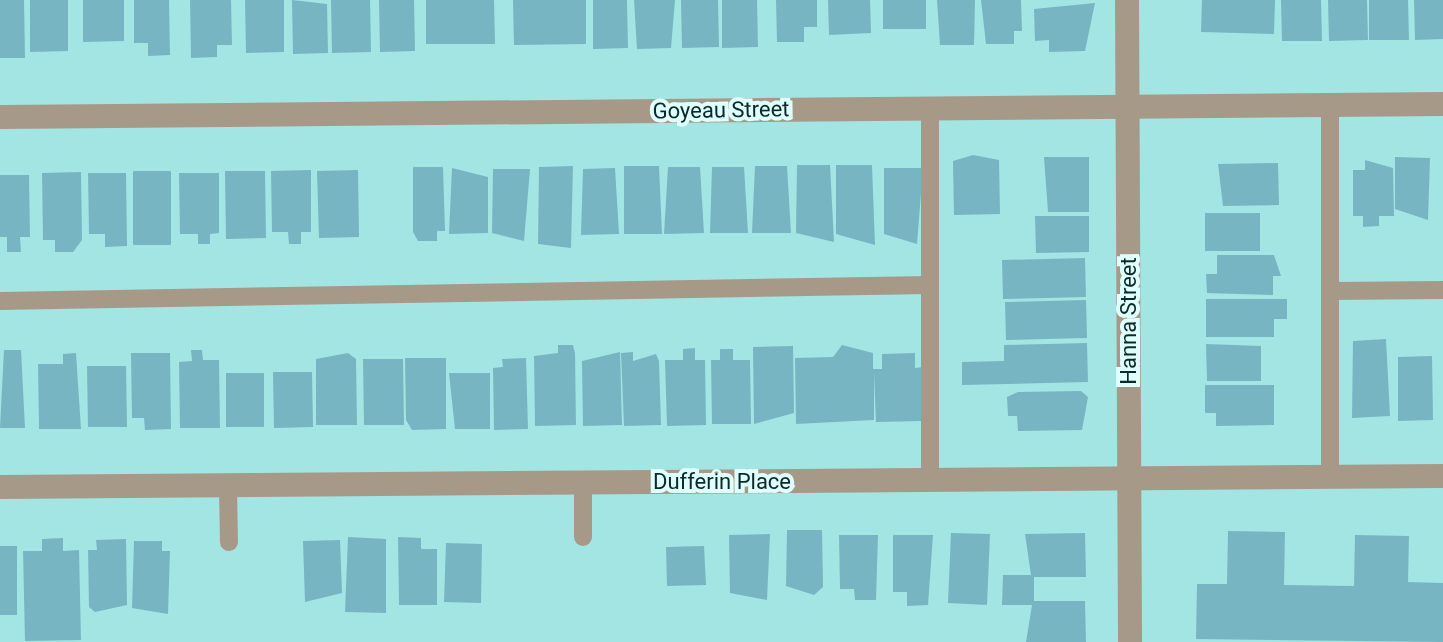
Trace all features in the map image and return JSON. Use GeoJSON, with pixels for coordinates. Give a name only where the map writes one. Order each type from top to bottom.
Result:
{"type":"FeatureCollection","features":[{"type":"Feature","properties":{"kind":"street","name":"Hanna Street"},"geometry":{"type":"LineString","coordinates":[[1127,0],[1130,642]]}},
{"type":"Feature","properties":{"kind":"street","name":"Goyeau Street"},"geometry":{"type":"LineString","coordinates":[[0,117],[1443,104]]}},
{"type":"Feature","properties":{"kind":"street","name":"Dufferin Place"},"geometry":{"type":"LineString","coordinates":[[0,487],[1443,476]]}},
{"type":"Feature","properties":{"kind":"lane"},"geometry":{"type":"LineString","coordinates":[[1330,104],[1330,477]]}},
{"type":"Feature","properties":{"kind":"lane"},"geometry":{"type":"LineString","coordinates":[[930,108],[930,480]]}},
{"type":"Feature","properties":{"kind":"lane"},"geometry":{"type":"LineString","coordinates":[[0,301],[930,285]]}},
{"type":"Feature","properties":{"kind":"lane"},"geometry":{"type":"LineString","coordinates":[[1330,291],[1443,290]]}},
{"type":"Feature","properties":{"kind":"lane"},"geometry":{"type":"LineString","coordinates":[[583,483],[583,537]]}},
{"type":"Feature","properties":{"kind":"lane"},"geometry":{"type":"LineString","coordinates":[[228,486],[229,542]]}},
{"type":"Feature","properties":{"kind":"building"},"geometry":{"type":"Polygon","coordinates":[[[0,0],[24,0],[25,58],[0,58],[0,0]]]}},
{"type":"Feature","properties":{"kind":"building"},"geometry":{"type":"Polygon","coordinates":[[[30,0],[68,0],[68,51],[30,52],[30,0]]]}},
{"type":"Feature","properties":{"kind":"building"},"geometry":{"type":"Polygon","coordinates":[[[83,0],[124,0],[124,41],[83,42],[83,0]]]}},
{"type":"Feature","properties":{"kind":"building"},"geometry":{"type":"Polygon","coordinates":[[[134,0],[169,0],[170,55],[148,56],[148,43],[134,43],[134,0]]]}},
{"type":"Feature","properties":{"kind":"building"},"geometry":{"type":"Polygon","coordinates":[[[190,0],[231,0],[232,45],[217,45],[217,57],[191,58],[190,0]]]}},
{"type":"Feature","properties":{"kind":"building"},"geometry":{"type":"Polygon","coordinates":[[[245,0],[284,0],[284,52],[246,53],[245,0]]]}},
{"type":"Feature","properties":{"kind":"building"},"geometry":{"type":"Polygon","coordinates":[[[292,0],[327,4],[328,53],[293,54],[292,0]]]}},
{"type":"Feature","properties":{"kind":"building"},"geometry":{"type":"Polygon","coordinates":[[[331,0],[370,0],[371,52],[332,53],[331,0]]]}},
{"type":"Feature","properties":{"kind":"building"},"geometry":{"type":"Polygon","coordinates":[[[379,0],[414,0],[415,51],[380,52],[379,0]]]}},
{"type":"Feature","properties":{"kind":"building"},"geometry":{"type":"Polygon","coordinates":[[[426,0],[494,0],[495,44],[426,44],[426,0]]]}},
{"type":"Feature","properties":{"kind":"building"},"geometry":{"type":"Polygon","coordinates":[[[513,0],[586,0],[586,44],[514,45],[513,0]]]}},
{"type":"Feature","properties":{"kind":"building"},"geometry":{"type":"Polygon","coordinates":[[[593,0],[627,0],[628,48],[593,49],[593,0]]]}},
{"type":"Feature","properties":{"kind":"building"},"geometry":{"type":"Polygon","coordinates":[[[634,0],[675,0],[671,48],[637,49],[634,0]]]}},
{"type":"Feature","properties":{"kind":"building"},"geometry":{"type":"Polygon","coordinates":[[[681,0],[718,0],[719,47],[682,48],[681,0]]]}},
{"type":"Feature","properties":{"kind":"building"},"geometry":{"type":"Polygon","coordinates":[[[722,0],[757,0],[758,47],[722,48],[722,0]]]}},
{"type":"Feature","properties":{"kind":"building"},"geometry":{"type":"Polygon","coordinates":[[[776,0],[817,0],[817,27],[804,27],[804,42],[777,42],[776,0]]]}},
{"type":"Feature","properties":{"kind":"building"},"geometry":{"type":"Polygon","coordinates":[[[828,0],[870,0],[871,33],[829,35],[828,0]]]}},
{"type":"Feature","properties":{"kind":"building"},"geometry":{"type":"Polygon","coordinates":[[[883,0],[926,0],[926,29],[883,29],[883,0]]]}},
{"type":"Feature","properties":{"kind":"building"},"geometry":{"type":"Polygon","coordinates":[[[937,0],[975,0],[974,45],[940,45],[937,0]]]}},
{"type":"Feature","properties":{"kind":"building"},"geometry":{"type":"Polygon","coordinates":[[[981,0],[1021,0],[1022,31],[1014,31],[1014,44],[986,44],[981,0]]]}},
{"type":"Feature","properties":{"kind":"building"},"geometry":{"type":"Polygon","coordinates":[[[1202,0],[1275,0],[1274,34],[1201,32],[1202,0]]]}},
{"type":"Feature","properties":{"kind":"building"},"geometry":{"type":"Polygon","coordinates":[[[1281,0],[1321,0],[1322,41],[1282,41],[1281,0]]]}},
{"type":"Feature","properties":{"kind":"building"},"geometry":{"type":"Polygon","coordinates":[[[1328,0],[1367,0],[1368,40],[1329,41],[1328,0]]]}},
{"type":"Feature","properties":{"kind":"building"},"geometry":{"type":"Polygon","coordinates":[[[1369,0],[1408,0],[1409,40],[1369,40],[1369,0]]]}},
{"type":"Feature","properties":{"kind":"building"},"geometry":{"type":"Polygon","coordinates":[[[1414,0],[1443,0],[1443,39],[1415,40],[1414,0]]]}},
{"type":"Feature","properties":{"kind":"building"},"geometry":{"type":"Polygon","coordinates":[[[1095,3],[1085,51],[1049,52],[1049,40],[1035,41],[1034,9],[1095,3]]]}},
{"type":"Feature","properties":{"kind":"building"},"geometry":{"type":"Polygon","coordinates":[[[973,155],[999,160],[1000,214],[954,215],[953,161],[973,155]]]}},
{"type":"Feature","properties":{"kind":"building"},"geometry":{"type":"Polygon","coordinates":[[[1044,157],[1089,157],[1089,212],[1048,212],[1044,157]]]}},
{"type":"Feature","properties":{"kind":"building"},"geometry":{"type":"Polygon","coordinates":[[[1395,157],[1430,158],[1428,220],[1395,209],[1395,157]]]}},
{"type":"Feature","properties":{"kind":"building"},"geometry":{"type":"Polygon","coordinates":[[[1365,160],[1393,168],[1394,216],[1379,216],[1379,226],[1363,227],[1363,216],[1353,216],[1353,170],[1365,170],[1365,160]]]}},
{"type":"Feature","properties":{"kind":"building"},"geometry":{"type":"Polygon","coordinates":[[[1278,163],[1279,205],[1223,206],[1218,164],[1278,163]]]}},
{"type":"Feature","properties":{"kind":"building"},"geometry":{"type":"Polygon","coordinates":[[[797,165],[830,165],[834,242],[796,233],[797,165]]]}},
{"type":"Feature","properties":{"kind":"building"},"geometry":{"type":"Polygon","coordinates":[[[836,165],[872,165],[875,245],[836,234],[836,165]]]}},
{"type":"Feature","properties":{"kind":"building"},"geometry":{"type":"Polygon","coordinates":[[[573,166],[571,248],[538,244],[539,167],[573,166]]]}},
{"type":"Feature","properties":{"kind":"building"},"geometry":{"type":"Polygon","coordinates":[[[624,166],[659,166],[662,234],[624,234],[624,166]]]}},
{"type":"Feature","properties":{"kind":"building"},"geometry":{"type":"Polygon","coordinates":[[[755,166],[787,166],[791,233],[752,233],[755,166]]]}},
{"type":"Feature","properties":{"kind":"building"},"geometry":{"type":"Polygon","coordinates":[[[413,167],[443,167],[445,231],[437,231],[437,241],[418,241],[413,232],[413,167]]]}},
{"type":"Feature","properties":{"kind":"building"},"geometry":{"type":"Polygon","coordinates":[[[668,167],[700,167],[704,233],[664,234],[668,167]]]}},
{"type":"Feature","properties":{"kind":"building"},"geometry":{"type":"Polygon","coordinates":[[[712,167],[744,167],[748,233],[710,233],[712,167]]]}},
{"type":"Feature","properties":{"kind":"building"},"geometry":{"type":"Polygon","coordinates":[[[452,168],[488,177],[488,233],[449,234],[452,168]]]}},
{"type":"Feature","properties":{"kind":"building"},"geometry":{"type":"Polygon","coordinates":[[[615,168],[619,234],[581,235],[583,169],[615,168]]]}},
{"type":"Feature","properties":{"kind":"building"},"geometry":{"type":"Polygon","coordinates":[[[884,168],[923,168],[917,244],[884,234],[884,168]]]}},
{"type":"Feature","properties":{"kind":"building"},"geometry":{"type":"Polygon","coordinates":[[[493,169],[530,169],[524,241],[492,233],[493,169]]]}},
{"type":"Feature","properties":{"kind":"building"},"geometry":{"type":"Polygon","coordinates":[[[311,170],[311,232],[301,232],[301,244],[289,244],[288,232],[272,232],[271,171],[311,170]]]}},
{"type":"Feature","properties":{"kind":"building"},"geometry":{"type":"Polygon","coordinates":[[[358,170],[359,237],[319,238],[317,171],[358,170]]]}},
{"type":"Feature","properties":{"kind":"building"},"geometry":{"type":"Polygon","coordinates":[[[133,171],[171,171],[171,245],[133,245],[133,171]]]}},
{"type":"Feature","properties":{"kind":"building"},"geometry":{"type":"Polygon","coordinates":[[[225,171],[265,171],[266,238],[226,239],[225,171]]]}},
{"type":"Feature","properties":{"kind":"building"},"geometry":{"type":"Polygon","coordinates":[[[81,172],[82,240],[73,252],[55,252],[55,240],[43,240],[42,173],[81,172]]]}},
{"type":"Feature","properties":{"kind":"building"},"geometry":{"type":"Polygon","coordinates":[[[88,173],[126,173],[127,246],[105,247],[105,234],[89,234],[88,173]]]}},
{"type":"Feature","properties":{"kind":"building"},"geometry":{"type":"Polygon","coordinates":[[[179,173],[219,173],[219,233],[210,234],[210,244],[198,244],[198,234],[180,234],[179,173]]]}},
{"type":"Feature","properties":{"kind":"building"},"geometry":{"type":"Polygon","coordinates":[[[0,175],[29,175],[30,237],[20,237],[21,252],[7,252],[7,237],[0,237],[0,175]]]}},
{"type":"Feature","properties":{"kind":"building"},"geometry":{"type":"Polygon","coordinates":[[[1205,213],[1260,213],[1260,251],[1205,251],[1205,213]]]}},
{"type":"Feature","properties":{"kind":"building"},"geometry":{"type":"Polygon","coordinates":[[[1035,216],[1089,216],[1089,252],[1036,253],[1035,216]]]}},
{"type":"Feature","properties":{"kind":"building"},"geometry":{"type":"Polygon","coordinates":[[[1217,255],[1274,255],[1281,276],[1273,276],[1273,295],[1207,293],[1206,274],[1217,274],[1217,255]]]}},
{"type":"Feature","properties":{"kind":"building"},"geometry":{"type":"Polygon","coordinates":[[[1085,258],[1086,297],[1003,299],[1002,260],[1085,258]]]}},
{"type":"Feature","properties":{"kind":"building"},"geometry":{"type":"Polygon","coordinates":[[[1206,299],[1287,299],[1287,319],[1274,319],[1274,337],[1206,337],[1206,299]]]}},
{"type":"Feature","properties":{"kind":"building"},"geometry":{"type":"Polygon","coordinates":[[[1086,300],[1087,338],[1006,340],[1005,302],[1086,300]]]}},
{"type":"Feature","properties":{"kind":"building"},"geometry":{"type":"Polygon","coordinates":[[[1386,339],[1390,416],[1352,418],[1353,341],[1386,339]]]}},
{"type":"Feature","properties":{"kind":"building"},"geometry":{"type":"Polygon","coordinates":[[[1087,343],[1088,382],[962,385],[962,362],[1004,361],[1004,345],[1087,343]]]}},
{"type":"Feature","properties":{"kind":"building"},"geometry":{"type":"Polygon","coordinates":[[[1206,344],[1261,346],[1261,381],[1207,381],[1206,344]]]}},
{"type":"Feature","properties":{"kind":"building"},"geometry":{"type":"Polygon","coordinates":[[[558,345],[573,345],[575,353],[576,425],[535,426],[534,356],[558,353],[558,345]]]}},
{"type":"Feature","properties":{"kind":"building"},"geometry":{"type":"Polygon","coordinates":[[[842,345],[873,353],[873,369],[882,369],[882,354],[915,353],[915,368],[923,367],[922,421],[876,422],[874,372],[874,420],[796,424],[795,358],[833,357],[842,345]]]}},
{"type":"Feature","properties":{"kind":"building"},"geometry":{"type":"Polygon","coordinates":[[[793,346],[794,413],[754,424],[753,347],[793,346]]]}},
{"type":"Feature","properties":{"kind":"building"},"geometry":{"type":"Polygon","coordinates":[[[695,348],[695,360],[705,360],[706,425],[667,426],[665,360],[683,360],[683,349],[695,348]]]}},
{"type":"Feature","properties":{"kind":"building"},"geometry":{"type":"Polygon","coordinates":[[[720,349],[733,349],[733,360],[750,360],[751,424],[712,424],[711,360],[720,360],[720,349]]]}},
{"type":"Feature","properties":{"kind":"building"},"geometry":{"type":"Polygon","coordinates":[[[4,350],[21,350],[25,428],[0,428],[4,350]]]}},
{"type":"Feature","properties":{"kind":"building"},"geometry":{"type":"Polygon","coordinates":[[[191,350],[202,350],[203,360],[219,360],[220,428],[180,428],[179,362],[192,361],[191,350]]]}},
{"type":"Feature","properties":{"kind":"building"},"geometry":{"type":"Polygon","coordinates":[[[620,352],[622,425],[583,426],[582,361],[620,352]]]}},
{"type":"Feature","properties":{"kind":"building"},"geometry":{"type":"Polygon","coordinates":[[[633,352],[633,361],[656,354],[659,361],[661,425],[624,426],[621,353],[633,352]]]}},
{"type":"Feature","properties":{"kind":"building"},"geometry":{"type":"Polygon","coordinates":[[[76,353],[81,429],[39,429],[38,364],[63,364],[63,354],[76,353]]]}},
{"type":"Feature","properties":{"kind":"building"},"geometry":{"type":"Polygon","coordinates":[[[131,353],[170,353],[171,429],[145,430],[144,418],[132,418],[131,353]]]}},
{"type":"Feature","properties":{"kind":"building"},"geometry":{"type":"Polygon","coordinates":[[[348,353],[356,359],[357,425],[316,425],[316,359],[348,353]]]}},
{"type":"Feature","properties":{"kind":"building"},"geometry":{"type":"Polygon","coordinates":[[[1432,356],[1433,420],[1398,421],[1398,357],[1432,356]]]}},
{"type":"Feature","properties":{"kind":"building"},"geometry":{"type":"Polygon","coordinates":[[[405,358],[446,358],[446,429],[412,430],[406,420],[405,358]]]}},
{"type":"Feature","properties":{"kind":"building"},"geometry":{"type":"Polygon","coordinates":[[[526,358],[528,429],[494,430],[493,368],[503,367],[502,359],[526,358]]]}},
{"type":"Feature","properties":{"kind":"building"},"geometry":{"type":"Polygon","coordinates":[[[363,359],[403,359],[404,425],[364,425],[363,359]]]}},
{"type":"Feature","properties":{"kind":"building"},"geometry":{"type":"Polygon","coordinates":[[[87,366],[126,366],[127,427],[88,427],[87,366]]]}},
{"type":"Feature","properties":{"kind":"building"},"geometry":{"type":"Polygon","coordinates":[[[273,372],[312,372],[313,427],[274,428],[273,372]]]}},
{"type":"Feature","properties":{"kind":"building"},"geometry":{"type":"Polygon","coordinates":[[[226,373],[264,373],[264,427],[226,427],[226,373]]]}},
{"type":"Feature","properties":{"kind":"building"},"geometry":{"type":"Polygon","coordinates":[[[449,373],[490,373],[490,429],[455,429],[449,373]]]}},
{"type":"Feature","properties":{"kind":"building"},"geometry":{"type":"Polygon","coordinates":[[[1205,385],[1274,385],[1274,425],[1216,426],[1216,413],[1205,413],[1205,385]]]}},
{"type":"Feature","properties":{"kind":"building"},"geometry":{"type":"Polygon","coordinates":[[[1081,391],[1088,397],[1082,430],[1018,431],[1017,416],[1008,416],[1007,397],[1018,392],[1081,391]]]}},
{"type":"Feature","properties":{"kind":"building"},"geometry":{"type":"Polygon","coordinates":[[[787,530],[822,530],[823,587],[814,595],[786,586],[787,530]]]}},
{"type":"Feature","properties":{"kind":"building"},"geometry":{"type":"Polygon","coordinates":[[[1228,531],[1285,532],[1284,585],[1354,586],[1355,535],[1409,536],[1408,582],[1443,583],[1443,642],[1196,639],[1197,584],[1227,584],[1228,531]]]}},
{"type":"Feature","properties":{"kind":"building"},"geometry":{"type":"Polygon","coordinates":[[[951,533],[990,534],[987,605],[948,603],[951,533]]]}},
{"type":"Feature","properties":{"kind":"building"},"geometry":{"type":"Polygon","coordinates":[[[1085,533],[1086,577],[1034,577],[1034,601],[1085,601],[1086,642],[1026,642],[1032,605],[1002,605],[1003,575],[1031,575],[1025,534],[1085,533]]]}},
{"type":"Feature","properties":{"kind":"building"},"geometry":{"type":"Polygon","coordinates":[[[770,534],[767,600],[730,593],[729,535],[770,534]]]}},
{"type":"Feature","properties":{"kind":"building"},"geometry":{"type":"Polygon","coordinates":[[[839,535],[878,535],[876,600],[855,600],[854,589],[840,589],[839,535]]]}},
{"type":"Feature","properties":{"kind":"building"},"geometry":{"type":"Polygon","coordinates":[[[893,535],[933,535],[928,605],[907,606],[907,592],[893,592],[893,535]]]}},
{"type":"Feature","properties":{"kind":"building"},"geometry":{"type":"Polygon","coordinates":[[[348,537],[386,539],[386,613],[345,612],[348,537]]]}},
{"type":"Feature","properties":{"kind":"building"},"geometry":{"type":"Polygon","coordinates":[[[398,537],[421,538],[421,549],[437,549],[437,605],[399,605],[398,537]]]}},
{"type":"Feature","properties":{"kind":"building"},"geometry":{"type":"Polygon","coordinates":[[[63,538],[63,551],[79,550],[81,640],[25,641],[23,551],[42,551],[42,539],[63,538]]]}},
{"type":"Feature","properties":{"kind":"building"},"geometry":{"type":"Polygon","coordinates":[[[126,539],[127,605],[95,612],[89,607],[88,550],[97,550],[96,540],[126,539]]]}},
{"type":"Feature","properties":{"kind":"building"},"geometry":{"type":"Polygon","coordinates":[[[340,540],[342,593],[305,602],[303,541],[340,540]]]}},
{"type":"Feature","properties":{"kind":"building"},"geometry":{"type":"Polygon","coordinates":[[[134,541],[162,541],[162,551],[170,551],[168,614],[132,608],[134,541]]]}},
{"type":"Feature","properties":{"kind":"building"},"geometry":{"type":"Polygon","coordinates":[[[446,543],[482,544],[481,603],[444,602],[446,543]]]}},
{"type":"Feature","properties":{"kind":"building"},"geometry":{"type":"Polygon","coordinates":[[[0,546],[17,546],[17,615],[0,615],[0,546]]]}},
{"type":"Feature","properties":{"kind":"building"},"geometry":{"type":"Polygon","coordinates":[[[704,546],[706,585],[667,586],[666,547],[704,546]]]}}]}
